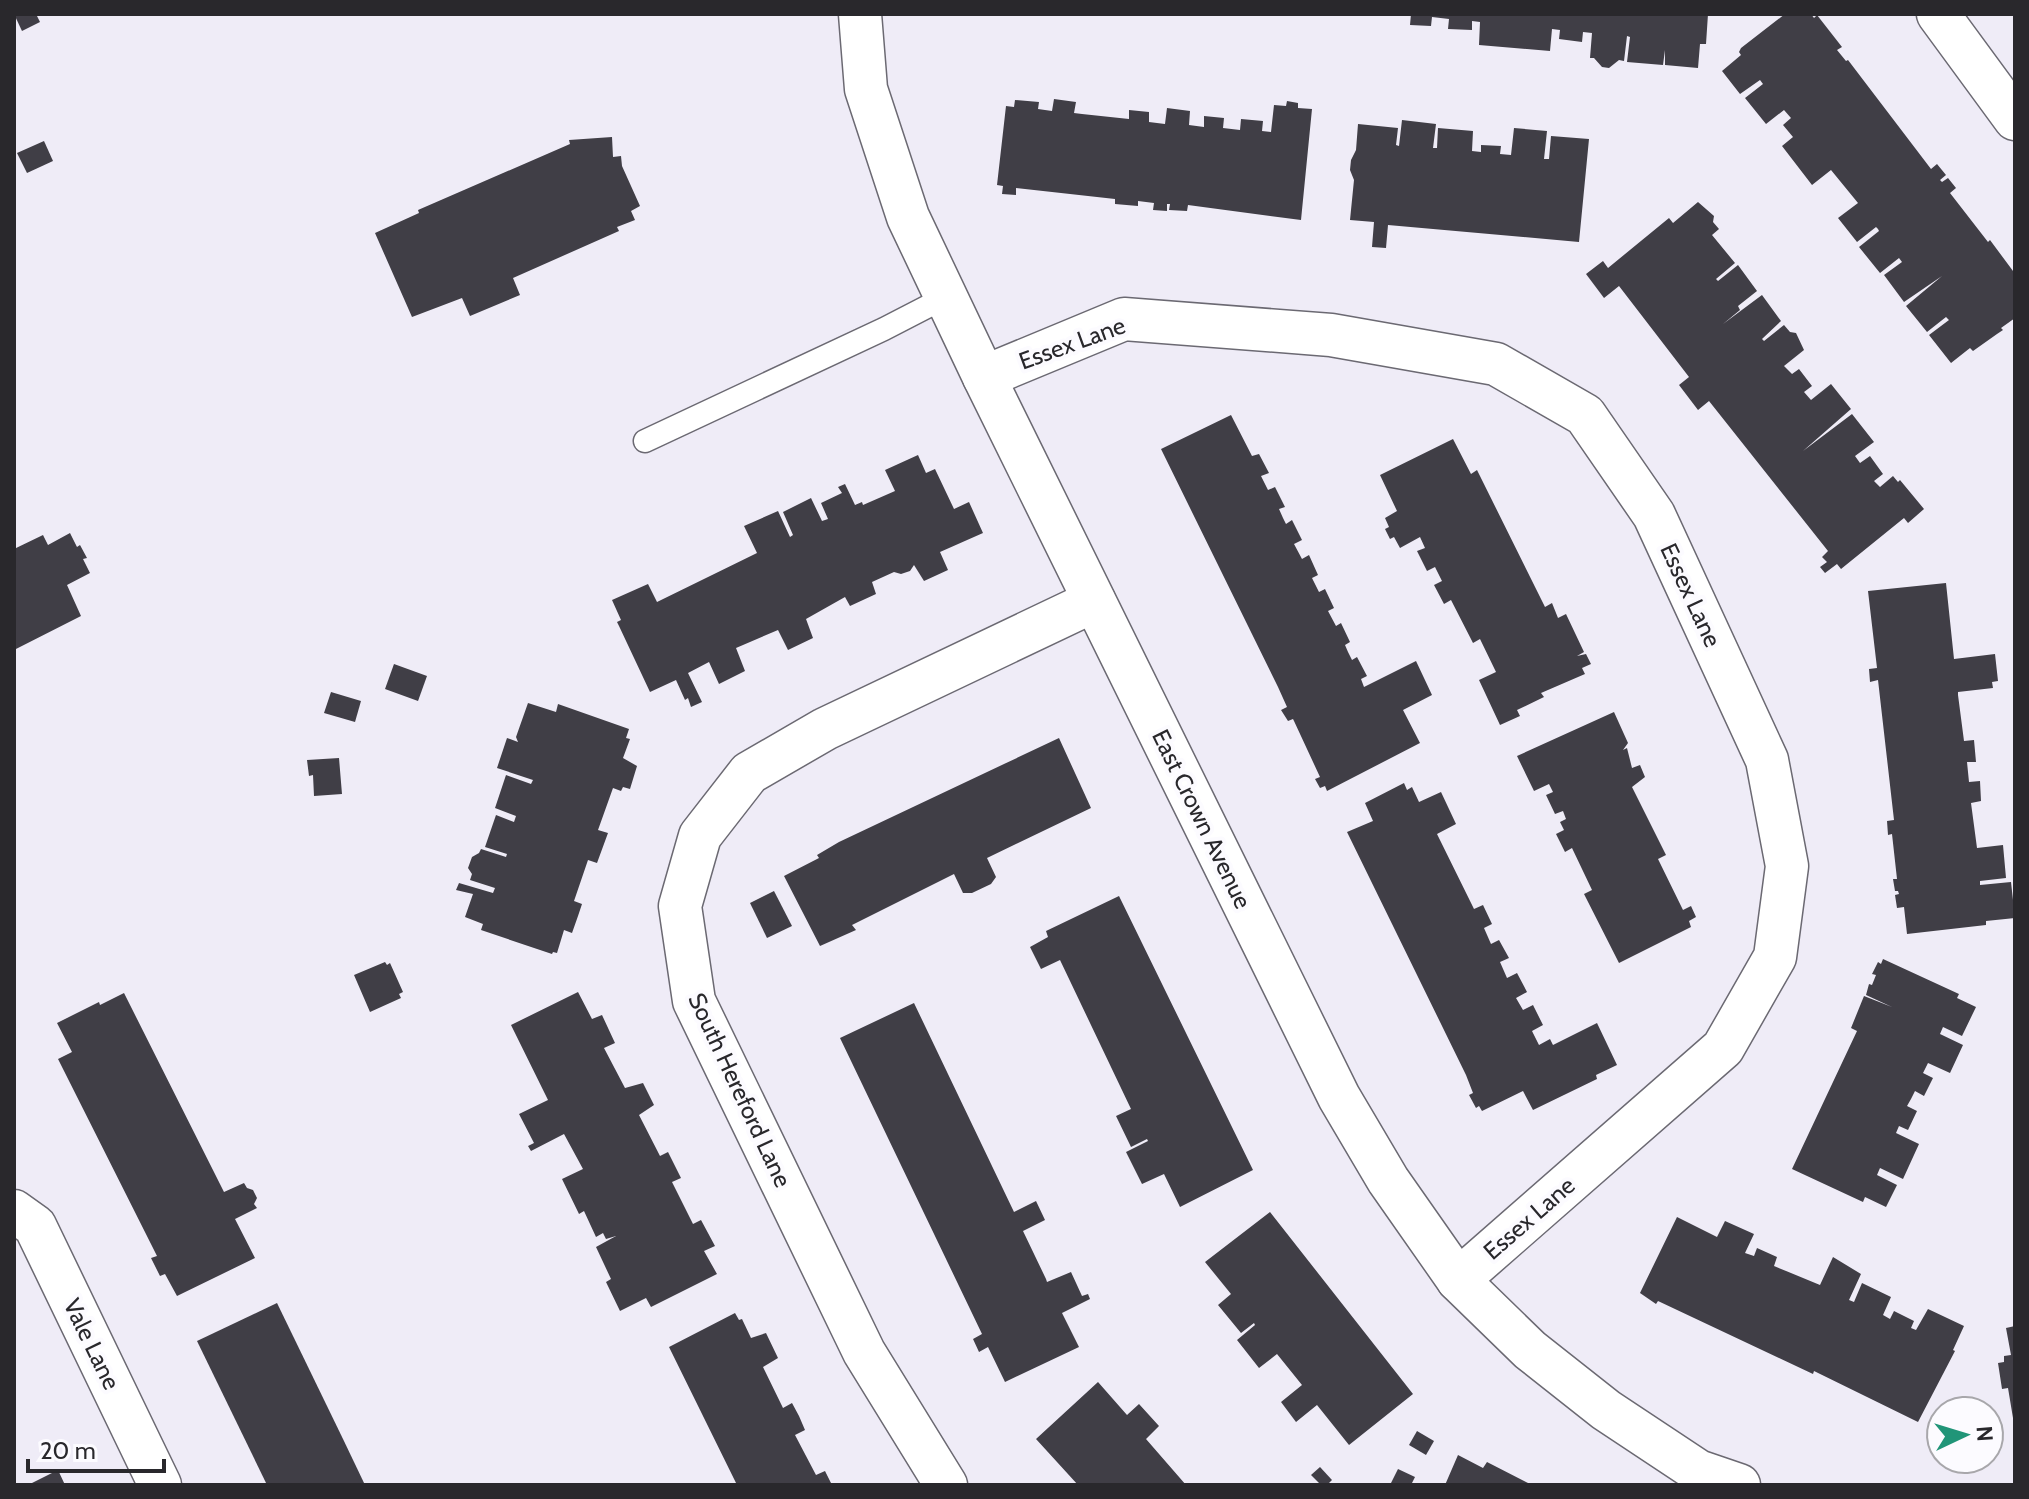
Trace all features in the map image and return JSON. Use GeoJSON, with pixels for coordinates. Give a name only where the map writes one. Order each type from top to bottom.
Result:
{"type":"FeatureCollection","features":[{"type":"Feature","properties":{"kind":"street","name":"East Crown Avenue"},"geometry":{"type":"LineString","coordinates":[[860,14],[866,89],[908,217],[1339,1097],[1388,1180],[1458,1280],[1541,1359],[1695,1478],[1739,1485]]}},
{"type":"Feature","properties":{"kind":"street"},"geometry":{"type":"LineString","coordinates":[[1938,14],[2015,119]]}},
{"type":"Feature","properties":{"kind":"street","name":"Essex Lane"},"geometry":{"type":"LineString","coordinates":[[984,377],[1124,319],[1331,335],[1496,364],[1585,415],[1654,515],[1767,760],[1787,866],[1775,957],[1723,1048],[1458,1280]]}},
{"type":"Feature","properties":{"kind":"street","name":"South Hereford Lane"},"geometry":{"type":"LineString","coordinates":[[946,1485],[864,1352],[694,1001],[680,906],[700,836],[749,773],[825,729],[1094,601]]}},
{"type":"Feature","properties":{"kind":"street","name":"Vale Lane"},"geometry":{"type":"LineString","coordinates":[[14,1211],[35,1226],[160,1485]]}},
{"type":"Feature","properties":{"kind":"lane"},"geometry":{"type":"LineString","coordinates":[[645,441],[946,297]]}},
{"type":"Feature","properties":{"kind":"building"},"geometry":{"type":"Polygon","coordinates":[[[14,14],[36,14],[40,22],[22,31],[14,14]]]}},
{"type":"Feature","properties":{"kind":"building"},"geometry":{"type":"Polygon","coordinates":[[[1411,14],[1708,14],[1706,44],[1700,44],[1698,68],[1665,65],[1665,50],[1663,65],[1627,62],[1630,37],[1627,36],[1624,61],[1619,60],[1609,68],[1590,58],[1592,33],[1583,32],[1582,42],[1559,39],[1560,30],[1552,29],[1550,51],[1479,45],[1480,22],[1472,21],[1472,30],[1448,29],[1449,19],[1432,17],[1431,26],[1410,25],[1411,14]]]}},
{"type":"Feature","properties":{"kind":"building"},"geometry":{"type":"Polygon","coordinates":[[[1785,14],[1811,14],[1814,18],[1817,15],[1842,47],[1837,50],[1848,60],[1931,169],[1937,164],[1946,175],[1940,180],[1942,182],[1948,178],[1956,188],[1950,193],[1988,242],[1990,240],[2013,271],[2015,269],[2015,318],[2001,328],[2003,330],[1973,351],[1970,348],[1951,363],[1929,335],[1949,320],[1946,317],[1927,332],[1906,306],[1942,276],[1904,302],[1884,275],[1902,262],[1899,258],[1880,273],[1859,247],[1878,229],[1876,227],[1857,242],[1838,218],[1858,203],[1831,170],[1812,185],[1782,146],[1793,137],[1783,125],[1791,118],[1784,110],[1766,124],[1745,98],[1763,84],[1760,80],[1740,94],[1722,71],[1741,55],[1741,48],[1785,14]]]}},
{"type":"Feature","properties":{"kind":"building"},"geometry":{"type":"Polygon","coordinates":[[[1054,99],[1076,102],[1074,113],[1129,119],[1129,110],[1149,112],[1149,122],[1165,124],[1167,108],[1190,111],[1189,125],[1204,127],[1204,116],[1224,118],[1223,128],[1240,130],[1241,119],[1263,121],[1262,131],[1271,132],[1274,105],[1286,106],[1287,101],[1298,103],[1298,108],[1312,109],[1301,220],[1188,205],[1187,211],[1169,210],[1170,204],[1167,204],[1167,211],[1153,210],[1154,203],[1138,201],[1138,206],[1115,204],[1115,199],[1016,188],[1016,195],[1002,194],[1003,186],[997,185],[1006,106],[1014,107],[1015,100],[1039,102],[1038,109],[1052,111],[1054,99]]]}},
{"type":"Feature","properties":{"kind":"building"},"geometry":{"type":"Polygon","coordinates":[[[1402,120],[1436,124],[1433,148],[1437,148],[1438,128],[1473,131],[1472,151],[1481,152],[1481,145],[1501,146],[1500,154],[1511,155],[1514,128],[1547,131],[1544,159],[1549,159],[1551,136],[1589,139],[1579,242],[1388,225],[1386,248],[1372,247],[1374,222],[1350,220],[1354,180],[1350,170],[1356,150],[1358,124],[1398,128],[1396,145],[1399,146],[1402,120]]]}},
{"type":"Feature","properties":{"kind":"building"},"geometry":{"type":"Polygon","coordinates":[[[612,137],[613,157],[621,156],[622,166],[640,206],[631,211],[635,220],[617,227],[619,231],[513,278],[520,295],[470,316],[462,298],[412,317],[375,233],[419,213],[418,210],[570,144],[569,140],[612,137]]]}},
{"type":"Feature","properties":{"kind":"building"},"geometry":{"type":"Polygon","coordinates":[[[44,141],[53,161],[27,173],[17,153],[44,141]]]}},
{"type":"Feature","properties":{"kind":"building"},"geometry":{"type":"Polygon","coordinates":[[[1698,202],[1714,216],[1713,222],[1719,229],[1712,235],[1735,263],[1716,279],[1718,281],[1738,265],[1757,291],[1738,306],[1740,310],[1723,324],[1762,295],[1781,321],[1762,339],[1764,341],[1784,325],[1790,332],[1796,333],[1804,350],[1784,366],[1792,374],[1799,369],[1812,386],[1804,392],[1811,400],[1831,384],[1851,409],[1803,451],[1852,414],[1874,442],[1855,456],[1860,463],[1870,456],[1883,474],[1874,481],[1880,487],[1893,476],[1924,509],[1908,523],[1904,518],[1841,569],[1837,564],[1825,573],[1820,567],[1827,562],[1822,557],[1828,551],[1709,401],[1698,410],[1679,385],[1689,377],[1619,286],[1604,298],[1586,274],[1603,261],[1608,268],[1669,218],[1673,223],[1698,202]]]}},
{"type":"Feature","properties":{"kind":"building"},"geometry":{"type":"Polygon","coordinates":[[[1231,415],[1252,456],[1259,454],[1269,473],[1261,476],[1268,490],[1275,487],[1285,507],[1279,509],[1286,524],[1292,520],[1302,540],[1294,544],[1302,559],[1309,555],[1318,575],[1312,578],[1319,592],[1325,589],[1334,608],[1328,611],[1336,626],[1341,623],[1350,642],[1345,645],[1348,652],[1352,660],[1357,657],[1367,676],[1361,679],[1364,687],[1416,661],[1432,695],[1403,710],[1420,743],[1327,791],[1325,786],[1320,788],[1315,779],[1320,777],[1293,719],[1288,721],[1281,710],[1287,707],[1278,687],[1161,449],[1231,415]]]}},
{"type":"Feature","properties":{"kind":"building"},"geometry":{"type":"Polygon","coordinates":[[[1453,439],[1471,474],[1477,470],[1545,607],[1552,603],[1558,618],[1566,614],[1584,652],[1577,656],[1586,654],[1591,664],[1582,668],[1585,674],[1541,693],[1544,697],[1517,710],[1520,716],[1500,725],[1479,680],[1496,672],[1480,639],[1473,643],[1451,600],[1444,604],[1434,585],[1442,581],[1435,567],[1427,571],[1417,551],[1425,548],[1420,537],[1400,548],[1385,529],[1389,527],[1385,518],[1397,511],[1380,475],[1453,439]]]}},
{"type":"Feature","properties":{"kind":"building"},"geometry":{"type":"Polygon","coordinates":[[[918,455],[926,473],[935,469],[954,509],[969,502],[983,533],[940,552],[948,570],[924,581],[914,565],[910,571],[901,574],[894,572],[872,582],[876,594],[850,606],[845,597],[806,619],[813,638],[788,650],[778,630],[736,648],[745,671],[719,684],[709,662],[688,673],[702,702],[691,707],[676,680],[650,692],[617,622],[621,620],[612,600],[648,584],[657,602],[757,553],[744,526],[778,511],[790,537],[793,535],[783,512],[811,498],[822,521],[828,519],[821,503],[842,493],[838,487],[845,484],[855,505],[862,502],[863,505],[895,491],[885,470],[918,455]]]}},
{"type":"Feature","properties":{"kind":"building"},"geometry":{"type":"Polygon","coordinates":[[[70,533],[87,558],[83,559],[90,573],[67,585],[81,616],[14,650],[14,549],[43,535],[48,545],[70,533]]]}},
{"type":"Feature","properties":{"kind":"building"},"geometry":{"type":"Polygon","coordinates":[[[1946,583],[1954,659],[1995,654],[1998,681],[1992,682],[1993,688],[1958,692],[1958,695],[1964,741],[1974,740],[1976,762],[1967,762],[1969,782],[1980,781],[1981,801],[1971,803],[1977,848],[2003,845],[2006,878],[1980,881],[1980,885],[2011,882],[2015,918],[1986,921],[1986,925],[1907,934],[1904,907],[1897,908],[1895,895],[1899,894],[1895,891],[1893,879],[1897,879],[1892,834],[1888,835],[1887,821],[1894,820],[1878,680],[1870,682],[1869,669],[1877,668],[1868,591],[1946,583]]]}},
{"type":"Feature","properties":{"kind":"building"},"geometry":{"type":"Polygon","coordinates":[[[394,664],[427,676],[418,701],[385,689],[394,664]]]}},
{"type":"Feature","properties":{"kind":"building"},"geometry":{"type":"Polygon","coordinates":[[[331,692],[361,701],[355,722],[324,713],[331,692]]]}},
{"type":"Feature","properties":{"kind":"building"},"geometry":{"type":"Polygon","coordinates":[[[528,703],[556,712],[558,704],[629,729],[626,738],[630,739],[623,758],[637,766],[630,789],[623,787],[621,791],[613,788],[598,830],[608,833],[597,863],[588,860],[574,901],[582,904],[572,933],[564,930],[557,953],[552,954],[481,930],[483,924],[465,917],[473,894],[456,890],[459,883],[493,893],[495,888],[470,880],[472,874],[468,868],[472,857],[481,849],[506,857],[507,854],[485,847],[496,815],[514,822],[516,816],[495,808],[506,775],[531,784],[533,780],[497,768],[507,738],[518,742],[516,737],[528,703]]]}},
{"type":"Feature","properties":{"kind":"building"},"geometry":{"type":"Polygon","coordinates":[[[1614,712],[1628,743],[1623,750],[1627,748],[1632,768],[1640,765],[1645,777],[1632,787],[1666,855],[1658,859],[1683,910],[1691,906],[1696,917],[1689,921],[1691,927],[1619,963],[1584,894],[1592,890],[1572,848],[1565,852],[1556,834],[1564,830],[1560,822],[1566,819],[1563,811],[1555,814],[1546,795],[1553,792],[1549,784],[1534,791],[1517,756],[1614,712]]]}},
{"type":"Feature","properties":{"kind":"building"},"geometry":{"type":"Polygon","coordinates":[[[1059,738],[1091,808],[987,858],[996,877],[991,884],[972,893],[963,893],[954,874],[852,925],[856,930],[820,946],[784,876],[819,858],[817,855],[839,842],[1059,738]]]}},
{"type":"Feature","properties":{"kind":"building"},"geometry":{"type":"Polygon","coordinates":[[[339,758],[342,794],[314,796],[313,775],[309,776],[307,760],[339,758]]]}},
{"type":"Feature","properties":{"kind":"building"},"geometry":{"type":"Polygon","coordinates":[[[1404,783],[1407,790],[1412,787],[1419,802],[1441,792],[1456,824],[1437,834],[1474,909],[1483,905],[1492,924],[1484,928],[1491,944],[1499,940],[1509,958],[1500,962],[1507,978],[1517,973],[1527,992],[1516,998],[1523,1010],[1533,1005],[1543,1025],[1532,1031],[1539,1045],[1550,1039],[1553,1045],[1597,1023],[1617,1065],[1596,1075],[1597,1079],[1533,1110],[1523,1091],[1482,1111],[1479,1106],[1476,1108],[1469,1095],[1473,1093],[1466,1075],[1347,832],[1373,821],[1365,803],[1404,783]]]}},
{"type":"Feature","properties":{"kind":"building"},"geometry":{"type":"Polygon","coordinates":[[[774,891],[792,926],[767,938],[750,903],[774,891]]]}},
{"type":"Feature","properties":{"kind":"building"},"geometry":{"type":"Polygon","coordinates":[[[1119,896],[1253,1170],[1180,1207],[1164,1174],[1142,1184],[1126,1152],[1148,1141],[1131,1147],[1116,1116],[1131,1109],[1060,960],[1041,969],[1030,947],[1048,937],[1046,931],[1119,896]]]}},
{"type":"Feature","properties":{"kind":"building"},"geometry":{"type":"Polygon","coordinates":[[[1883,959],[1959,994],[1957,998],[1976,1007],[1962,1036],[1943,1027],[1940,1034],[1963,1045],[1950,1073],[1928,1063],[1923,1073],[1933,1078],[1924,1096],[1915,1091],[1907,1106],[1917,1111],[1908,1130],[1899,1126],[1896,1133],[1919,1144],[1903,1179],[1880,1168],[1877,1175],[1897,1185],[1886,1207],[1865,1197],[1863,1202],[1792,1169],[1857,1031],[1851,1028],[1864,996],[1892,1007],[1866,995],[1876,975],[1872,974],[1883,959]]]}},
{"type":"Feature","properties":{"kind":"building"},"geometry":{"type":"Polygon","coordinates":[[[385,962],[387,965],[390,963],[403,992],[399,994],[401,998],[370,1012],[354,975],[385,962]]]}},
{"type":"Feature","properties":{"kind":"building"},"geometry":{"type":"Polygon","coordinates":[[[578,992],[592,1019],[602,1015],[615,1043],[604,1048],[625,1088],[643,1083],[654,1105],[639,1115],[660,1156],[668,1152],[681,1178],[672,1182],[693,1224],[701,1220],[715,1246],[704,1251],[717,1274],[651,1307],[646,1298],[620,1311],[606,1282],[611,1279],[596,1247],[616,1236],[606,1239],[603,1233],[596,1237],[584,1211],[579,1214],[562,1179],[583,1169],[564,1134],[531,1151],[528,1146],[534,1143],[519,1114],[548,1100],[511,1025],[578,992]]]}},
{"type":"Feature","properties":{"kind":"building"},"geometry":{"type":"Polygon","coordinates":[[[124,993],[224,1192],[244,1183],[257,1198],[254,1204],[257,1208],[235,1219],[255,1258],[177,1296],[165,1274],[160,1276],[151,1258],[157,1256],[58,1059],[72,1052],[57,1023],[124,993]]]}},
{"type":"Feature","properties":{"kind":"building"},"geometry":{"type":"Polygon","coordinates":[[[914,1003],[1014,1212],[1036,1201],[1045,1220],[1023,1231],[1047,1282],[1071,1272],[1082,1296],[1088,1294],[1090,1299],[1062,1313],[1079,1347],[1005,1382],[988,1347],[979,1352],[973,1339],[982,1334],[840,1038],[914,1003]]]}},
{"type":"Feature","properties":{"kind":"building"},"geometry":{"type":"Polygon","coordinates":[[[1270,1212],[1413,1394],[1349,1445],[1317,1405],[1296,1422],[1281,1402],[1302,1385],[1277,1354],[1259,1368],[1237,1340],[1254,1323],[1241,1333],[1218,1305],[1231,1294],[1205,1262],[1270,1212]]]}},
{"type":"Feature","properties":{"kind":"building"},"geometry":{"type":"Polygon","coordinates":[[[1677,1217],[1717,1237],[1725,1221],[1754,1234],[1745,1253],[1754,1256],[1757,1248],[1777,1257],[1774,1266],[1820,1285],[1833,1257],[1861,1274],[1849,1300],[1854,1302],[1862,1283],[1891,1297],[1883,1315],[1890,1319],[1894,1311],[1914,1321],[1911,1328],[1916,1330],[1928,1309],[1964,1326],[1932,1395],[1925,1395],[1925,1409],[1918,1422],[1814,1371],[1813,1374],[1658,1301],[1656,1304],[1640,1293],[1677,1217]]]}},
{"type":"Feature","properties":{"kind":"building"},"geometry":{"type":"Polygon","coordinates":[[[277,1303],[365,1485],[267,1485],[197,1341],[277,1303]]]}},
{"type":"Feature","properties":{"kind":"building"},"geometry":{"type":"Polygon","coordinates":[[[735,1313],[739,1320],[742,1319],[751,1338],[766,1333],[778,1358],[763,1367],[783,1408],[792,1403],[799,1416],[805,1430],[795,1435],[816,1475],[825,1471],[832,1485],[737,1485],[669,1347],[735,1313]]]}},
{"type":"Feature","properties":{"kind":"building"},"geometry":{"type":"Polygon","coordinates":[[[2015,1326],[2013,1418],[2008,1388],[2002,1389],[1998,1363],[2004,1362],[2004,1356],[2011,1355],[2006,1328],[2015,1326]]]}},
{"type":"Feature","properties":{"kind":"building"},"geometry":{"type":"Polygon","coordinates":[[[1098,1382],[1127,1415],[1139,1404],[1159,1426],[1146,1439],[1186,1485],[1078,1485],[1036,1439],[1098,1382]]]}},
{"type":"Feature","properties":{"kind":"building"},"geometry":{"type":"Polygon","coordinates":[[[1417,1431],[1434,1441],[1426,1455],[1409,1445],[1417,1431]]]}},
{"type":"Feature","properties":{"kind":"building"},"geometry":{"type":"Polygon","coordinates":[[[1458,1455],[1483,1468],[1487,1462],[1532,1485],[1445,1485],[1458,1455]]]}},
{"type":"Feature","properties":{"kind":"building"},"geometry":{"type":"Polygon","coordinates":[[[1320,1467],[1332,1480],[1327,1485],[1321,1485],[1311,1475],[1320,1467]]]}},
{"type":"Feature","properties":{"kind":"building"},"geometry":{"type":"Polygon","coordinates":[[[1398,1469],[1415,1477],[1411,1485],[1390,1485],[1398,1469]]]}},
{"type":"Feature","properties":{"kind":"building"},"geometry":{"type":"Polygon","coordinates":[[[58,1470],[65,1485],[28,1485],[58,1470]]]}}]}
